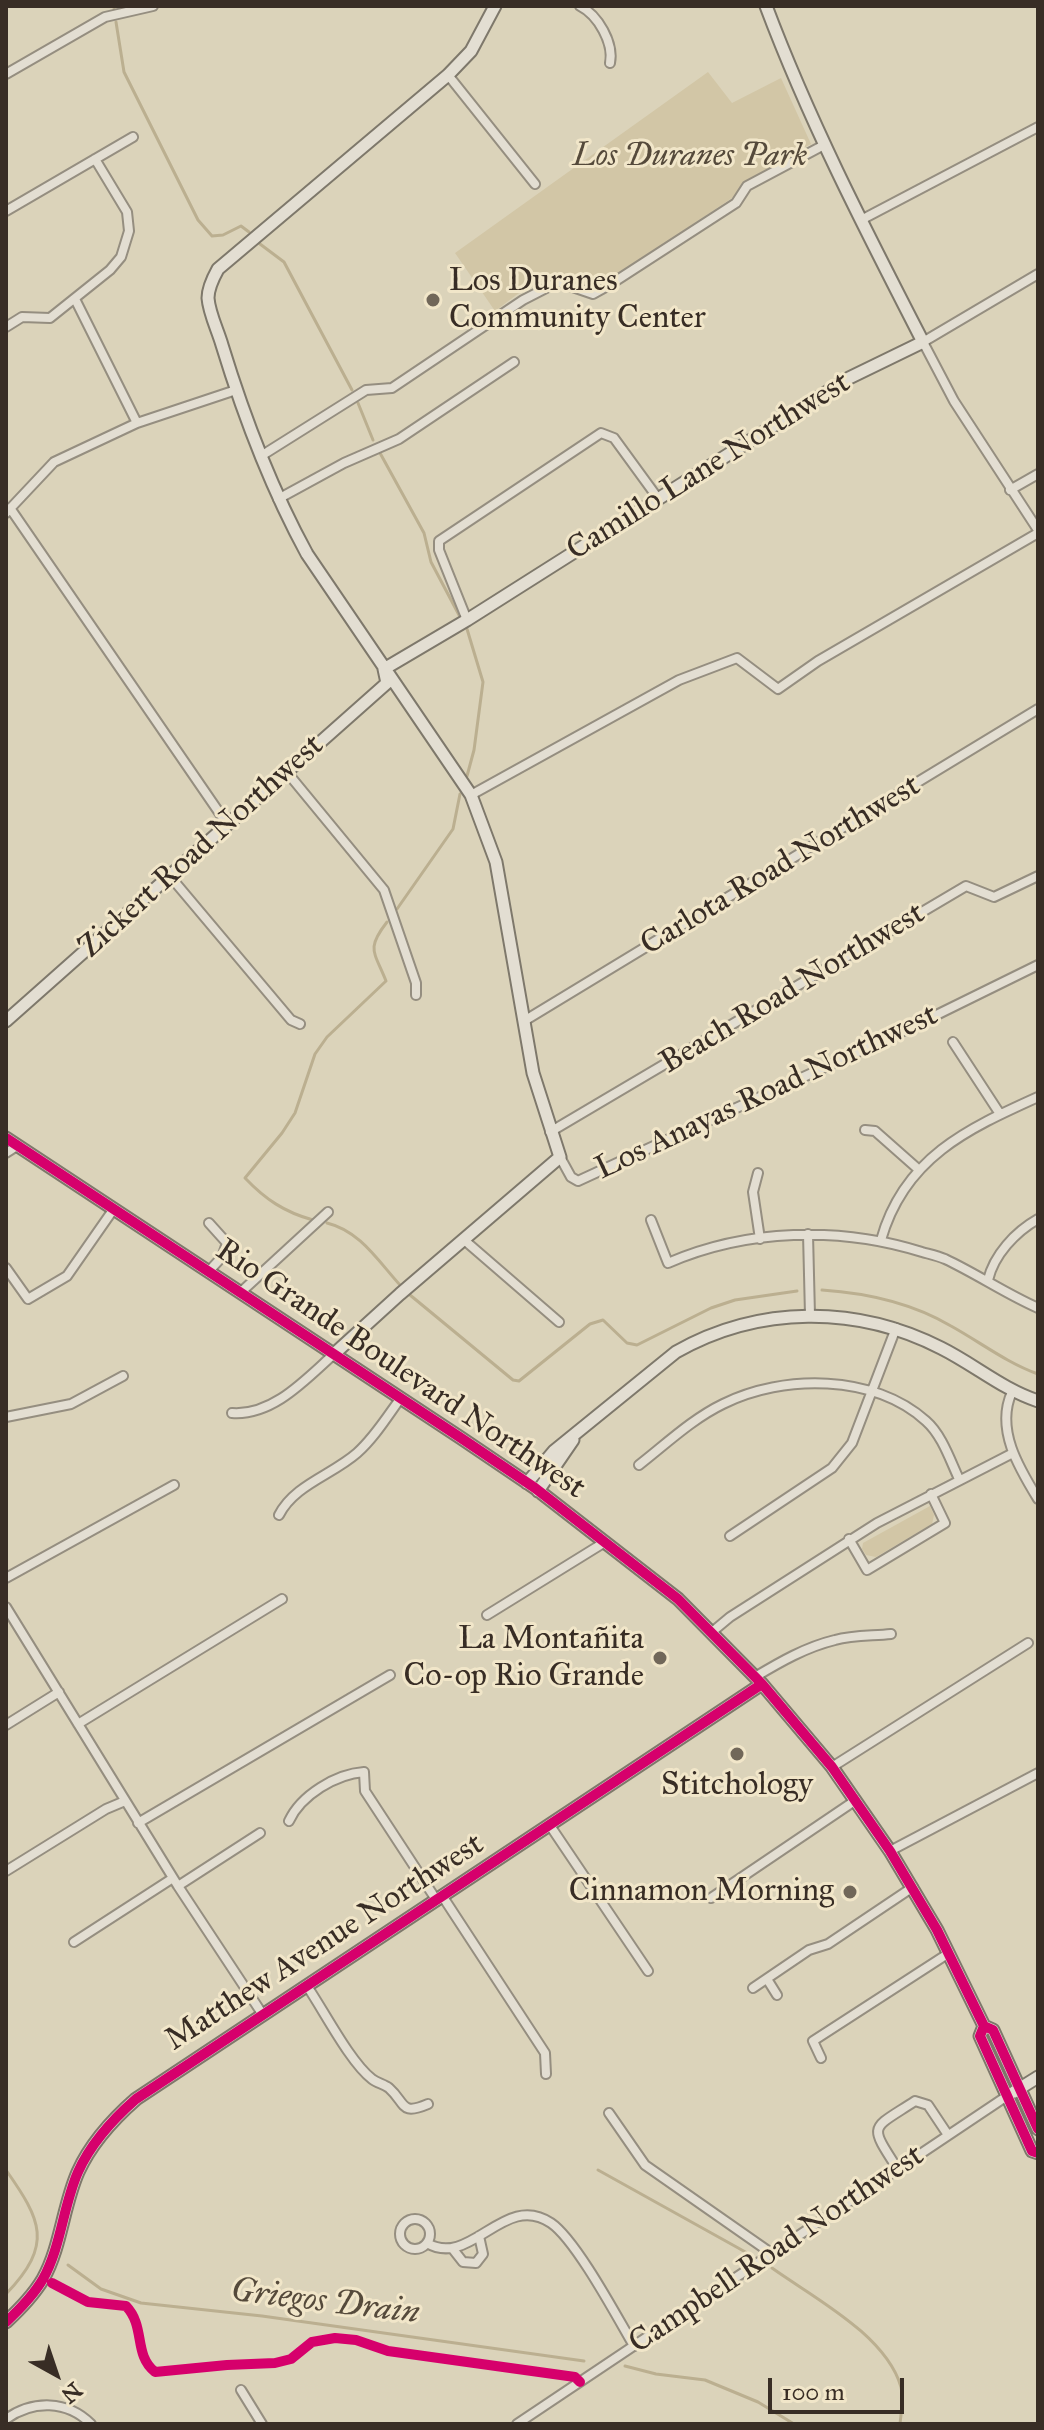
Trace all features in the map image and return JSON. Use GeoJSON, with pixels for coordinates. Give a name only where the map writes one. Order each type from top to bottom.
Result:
{"type":"FeatureCollection","features":[{"type":"Feature","properties":{"kind":"street"},"geometry":{"type":"LineString","coordinates":[[6,74],[105,17],[153,6]]}},
{"type":"Feature","properties":{"kind":"street"},"geometry":{"type":"LineString","coordinates":[[495,6],[471,51],[448,75],[218,269],[208,298],[236,390],[261,456],[278,499],[307,554],[471,795],[496,862],[533,1073],[560,1157]]}},
{"type":"Feature","properties":{"kind":"street"},"geometry":{"type":"LineString","coordinates":[[580,6],[601,28],[612,52],[610,63]]}},
{"type":"Feature","properties":{"kind":"street"},"geometry":{"type":"LineString","coordinates":[[471,795],[706,668],[737,658],[778,689],[818,661],[1038,532],[954,401],[923,342],[824,145],[781,50],[766,6]]}},
{"type":"Feature","properties":{"kind":"street"},"geometry":{"type":"LineString","coordinates":[[448,75],[535,184]]}},
{"type":"Feature","properties":{"kind":"street"},"geometry":{"type":"LineString","coordinates":[[861,220],[1038,127]]}},
{"type":"Feature","properties":{"kind":"street"},"geometry":{"type":"LineString","coordinates":[[6,211],[133,137]]}},
{"type":"Feature","properties":{"kind":"street"},"geometry":{"type":"LineString","coordinates":[[261,456],[366,390],[392,388],[523,300],[558,282],[593,294],[736,203],[747,186],[824,145]]}},
{"type":"Feature","properties":{"kind":"street"},"geometry":{"type":"LineString","coordinates":[[6,327],[22,317],[50,318],[110,270],[121,257],[129,231],[127,212],[95,159]]}},
{"type":"Feature","properties":{"kind":"street","name":"Camillo Lane Northwest"},"geometry":{"type":"LineString","coordinates":[[384,669],[467,620],[849,378],[923,342],[1038,274]]}},
{"type":"Feature","properties":{"kind":"street"},"geometry":{"type":"LineString","coordinates":[[75,299],[137,423]]}},
{"type":"Feature","properties":{"kind":"street"},"geometry":{"type":"LineString","coordinates":[[278,499],[344,463],[399,439],[514,362]]}},
{"type":"Feature","properties":{"kind":"street"},"geometry":{"type":"LineString","coordinates":[[227,824],[8,511],[54,462],[137,423],[236,390]]}},
{"type":"Feature","properties":{"kind":"street"},"geometry":{"type":"LineString","coordinates":[[467,620],[439,550],[439,541],[491,504],[601,433],[614,438],[657,497]]}},
{"type":"Feature","properties":{"kind":"street"},"geometry":{"type":"LineString","coordinates":[[1010,490],[1038,474]]}},
{"type":"Feature","properties":{"kind":"street","name":"Zickert Road Northwest"},"geometry":{"type":"LineString","coordinates":[[6,1021],[387,683],[384,669]]}},
{"type":"Feature","properties":{"kind":"street","name":"Carlota Road Northwest"},"geometry":{"type":"LineString","coordinates":[[524,1021],[1038,709]]}},
{"type":"Feature","properties":{"kind":"street"},"geometry":{"type":"LineString","coordinates":[[286,771],[384,890],[416,983],[416,995]]}},
{"type":"Feature","properties":{"kind":"street"},"geometry":{"type":"LineString","coordinates":[[169,875],[291,1020],[300,1024]]}},
{"type":"Feature","properties":{"kind":"street","name":"Beach Road Northwest"},"geometry":{"type":"LineString","coordinates":[[550,1132],[966,886],[994,897],[1038,876]]}},
{"type":"Feature","properties":{"kind":"street","name":"Los Anayas Road Northwest"},"geometry":{"type":"LineString","coordinates":[[334,1354],[560,1157],[571,1177],[578,1181],[914,1026],[1038,965]]}},
{"type":"Feature","properties":{"kind":"street"},"geometry":{"type":"LineString","coordinates":[[953,1042],[1000,1114]]}},
{"type":"Feature","properties":{"kind":"street"},"geometry":{"type":"LineString","coordinates":[[881,1240],[895,1205],[918,1169],[947,1143],[1038,1097]]}},
{"type":"Feature","properties":{"kind":"street"},"geometry":{"type":"LineString","coordinates":[[865,1130],[875,1131],[918,1169]]}},
{"type":"Feature","properties":{"kind":"street","name":"Rio Grande Boulevard Northwest"},"geometry":{"type":"LineString","coordinates":[[6,1138],[527,1483],[678,1599],[759,1681],[856,1800],[913,1887],[984,2026],[993,2030],[1038,2129]]}},
{"type":"Feature","properties":{"kind":"street"},"geometry":{"type":"LineString","coordinates":[[6,1153],[17,1146]]}},
{"type":"Feature","properties":{"kind":"street"},"geometry":{"type":"LineString","coordinates":[[758,1173],[753,1192],[760,1239]]}},
{"type":"Feature","properties":{"kind":"street"},"geometry":{"type":"LineString","coordinates":[[6,1268],[28,1299],[43,1292],[67,1276],[113,1210]]}},
{"type":"Feature","properties":{"kind":"street"},"geometry":{"type":"LineString","coordinates":[[241,1292],[328,1212]]}},
{"type":"Feature","properties":{"kind":"street"},"geometry":{"type":"LineString","coordinates":[[988,1280],[995,1261],[1011,1240],[1038,1219]]}},
{"type":"Feature","properties":{"kind":"street"},"geometry":{"type":"LineString","coordinates":[[651,1220],[668,1263],[731,1243],[760,1239],[808,1234],[881,1240],[945,1259],[1038,1308]]}},
{"type":"Feature","properties":{"kind":"street"},"geometry":{"type":"LineString","coordinates":[[209,1223],[227,1243],[222,1257],[209,1271]]}},
{"type":"Feature","properties":{"kind":"street"},"geometry":{"type":"LineString","coordinates":[[808,1234],[810,1315]]}},
{"type":"Feature","properties":{"kind":"street"},"geometry":{"type":"LineString","coordinates":[[463,1239],[559,1322]]}},
{"type":"Feature","properties":{"kind":"street"},"geometry":{"type":"LineString","coordinates":[[527,1483],[554,1451],[641,1378],[689,1345],[762,1320],[810,1315],[848,1318],[896,1328],[951,1353],[1012,1392],[1038,1401]]}},
{"type":"Feature","properties":{"kind":"street"},"geometry":{"type":"LineString","coordinates":[[730,1536],[832,1468],[852,1443],[896,1328]]}},
{"type":"Feature","properties":{"kind":"street"},"geometry":{"type":"LineString","coordinates":[[232,1413],[256,1412],[269,1406],[334,1354]]}},
{"type":"Feature","properties":{"kind":"street"},"geometry":{"type":"LineString","coordinates":[[6,1417],[71,1404],[123,1376]]}},
{"type":"Feature","properties":{"kind":"street"},"geometry":{"type":"LineString","coordinates":[[639,1465],[686,1427],[723,1404],[768,1387],[837,1385],[873,1391],[902,1404],[927,1421],[942,1441],[959,1479]]}},
{"type":"Feature","properties":{"kind":"street"},"geometry":{"type":"LineString","coordinates":[[1012,1392],[1006,1418],[1013,1453],[1038,1499]]}},
{"type":"Feature","properties":{"kind":"street"},"geometry":{"type":"LineString","coordinates":[[279,1515],[286,1501],[361,1450],[400,1399]]}},
{"type":"Feature","properties":{"kind":"street"},"geometry":{"type":"LineString","coordinates":[[538,1491],[575,1436]]}},
{"type":"Feature","properties":{"kind":"street"},"geometry":{"type":"LineString","coordinates":[[712,1632],[849,1539],[1013,1453]]}},
{"type":"Feature","properties":{"kind":"street"},"geometry":{"type":"LineString","coordinates":[[6,1578],[174,1485]]}},
{"type":"Feature","properties":{"kind":"street"},"geometry":{"type":"LineString","coordinates":[[849,1539],[867,1570],[945,1523],[931,1494]]}},
{"type":"Feature","properties":{"kind":"street"},"geometry":{"type":"LineString","coordinates":[[487,1615],[605,1542]]}},
{"type":"Feature","properties":{"kind":"street"},"geometry":{"type":"LineString","coordinates":[[78,1724],[282,1599]]}},
{"type":"Feature","properties":{"kind":"street"},"geometry":{"type":"LineString","coordinates":[[6,1607],[175,1882],[263,2015]]}},
{"type":"Feature","properties":{"kind":"street","name":"Matthew Avenue Northwest"},"geometry":{"type":"LineString","coordinates":[[6,2322],[44,2278],[78,2174],[107,2127],[136,2099],[551,1827],[759,1681],[785,1659],[838,1639],[891,1634]]}},
{"type":"Feature","properties":{"kind":"street"},"geometry":{"type":"LineString","coordinates":[[832,1767],[1028,1643]]}},
{"type":"Feature","properties":{"kind":"street"},"geometry":{"type":"LineString","coordinates":[[138,1823],[390,1675]]}},
{"type":"Feature","properties":{"kind":"street"},"geometry":{"type":"LineString","coordinates":[[6,1725],[59,1692]]}},
{"type":"Feature","properties":{"kind":"street"},"geometry":{"type":"LineString","coordinates":[[289,1821],[297,1805],[346,1773],[364,1772],[365,1791],[545,2053],[546,2074]]}},
{"type":"Feature","properties":{"kind":"street"},"geometry":{"type":"LineString","coordinates":[[890,1851],[1038,1773]]}},
{"type":"Feature","properties":{"kind":"street"},"geometry":{"type":"LineString","coordinates":[[711,1898],[856,1800]]}},
{"type":"Feature","properties":{"kind":"street"},"geometry":{"type":"LineString","coordinates":[[6,1871],[106,1809],[125,1801]]}},
{"type":"Feature","properties":{"kind":"street"},"geometry":{"type":"LineString","coordinates":[[551,1827],[648,1971]]}},
{"type":"Feature","properties":{"kind":"street"},"geometry":{"type":"LineString","coordinates":[[74,1942],[260,1833]]}},
{"type":"Feature","properties":{"kind":"street"},"geometry":{"type":"LineString","coordinates":[[753,1988],[809,1950],[828,1944],[913,1887]]}},
{"type":"Feature","properties":{"kind":"street"},"geometry":{"type":"LineString","coordinates":[[821,2058],[813,2041],[949,1953]]}},
{"type":"Feature","properties":{"kind":"street"},"geometry":{"type":"LineString","coordinates":[[767,1979],[777,1995]]}},
{"type":"Feature","properties":{"kind":"street"},"geometry":{"type":"LineString","coordinates":[[307,1986],[359,2065],[373,2080],[388,2087],[403,2107],[414,2110],[428,2104]]}},
{"type":"Feature","properties":{"kind":"street","name":"Rio Grande Boulevard Northwest"},"geometry":{"type":"LineString","coordinates":[[984,2026],[980,2036],[1032,2151],[1038,2153]]}},
{"type":"Feature","properties":{"kind":"street","name":"Campbell Road Northwest"},"geometry":{"type":"LineString","coordinates":[[517,2424],[897,2168],[1038,2077]]}},
{"type":"Feature","properties":{"kind":"street"},"geometry":{"type":"LineString","coordinates":[[897,2168],[876,2136],[877,2129],[915,2101],[928,2105],[948,2135]]}},
{"type":"Feature","properties":{"kind":"street"},"geometry":{"type":"LineString","coordinates":[[609,2113],[645,2165],[771,2253]]}},
{"type":"Feature","properties":{"kind":"street"},"geometry":{"type":"LineString","coordinates":[[427,2243],[437,2249],[452,2248],[512,2216],[536,2216],[553,2224],[574,2251],[634,2346]]}},
{"type":"Feature","properties":{"kind":"street"},"geometry":{"type":"LineString","coordinates":[[452,2248],[463,2262],[476,2263],[483,2254],[479,2236]]}},
{"type":"Feature","properties":{"kind":"street"},"geometry":{"type":"LineString","coordinates":[[241,2390],[262,2424]]}},
{"type":"Feature","properties":{"kind":"street"},"geometry":{"type":"LineString","coordinates":[[6,2419],[28,2407],[45,2405],[76,2412],[91,2424]]}},
{"type":"Feature","properties":{"kind":"green space","name":"Los Duranes Park"},"geometry":{"type":"Polygon","coordinates":[[[708,72],[732,103],[781,78],[811,144],[755,176],[738,194],[599,287],[585,286],[563,277],[545,279],[495,311],[455,253],[708,72]]]}},
{"type":"Feature","properties":{"kind":"green space"},"geometry":{"type":"Polygon","coordinates":[[[930,1506],[934,1515],[932,1524],[876,1557],[866,1555],[862,1549],[863,1543],[930,1506]]]}},
{"type":"Feature","properties":{"kind":"waterway"},"geometry":{"type":"LineString","coordinates":[[116,22],[124,72],[198,220],[212,236],[223,235],[241,226],[249,232]]}},
{"type":"Feature","properties":{"kind":"waterway"},"geometry":{"type":"LineString","coordinates":[[260,244],[284,262],[352,390]]}},
{"type":"Feature","properties":{"kind":"waterway"},"geometry":{"type":"LineString","coordinates":[[358,403],[373,440]]}},
{"type":"Feature","properties":{"kind":"waterway"},"geometry":{"type":"LineString","coordinates":[[380,453],[424,533],[431,562],[459,615]]}},
{"type":"Feature","properties":{"kind":"waterway"},"geometry":{"type":"LineString","coordinates":[[467,629],[483,682],[474,750],[467,776]]}},
{"type":"Feature","properties":{"kind":"waterway"},"geometry":{"type":"LineString","coordinates":[[397,909],[453,829],[460,794]]}},
{"type":"Feature","properties":{"kind":"waterway"},"geometry":{"type":"LineString","coordinates":[[313,1220],[276,1204],[245,1178],[295,1113],[315,1054],[327,1037],[386,981],[374,945],[387,922]]}},
{"type":"Feature","properties":{"kind":"waterway"},"geometry":{"type":"LineString","coordinates":[[327,1223],[359,1240],[400,1285]]}},
{"type":"Feature","properties":{"kind":"waterway"},"geometry":{"type":"LineString","coordinates":[[822,1290],[872,1297],[921,1311],[1038,1374]]}},
{"type":"Feature","properties":{"kind":"waterway"},"geometry":{"type":"LineString","coordinates":[[410,1295],[513,1380],[519,1381],[590,1324],[603,1320],[627,1343],[637,1345],[711,1308],[735,1300],[797,1291]]}},
{"type":"Feature","properties":{"kind":"waterway"},"geometry":{"type":"LineString","coordinates":[[6,2170],[28,2203],[37,2232],[31,2261],[6,2294]]}},
{"type":"Feature","properties":{"kind":"waterway"},"geometry":{"type":"LineString","coordinates":[[598,2170],[749,2254]]}},
{"type":"Feature","properties":{"kind":"waterway","name":"Griegos Drain"},"geometry":{"type":"LineString","coordinates":[[68,2265],[101,2289],[141,2303],[262,2316],[584,2361]]}},
{"type":"Feature","properties":{"kind":"waterway"},"geometry":{"type":"LineString","coordinates":[[772,2268],[847,2319],[880,2351],[893,2368],[901,2387],[900,2424]]}},
{"type":"Feature","properties":{"kind":"waterway","name":"Griegos Drain"},"geometry":{"type":"LineString","coordinates":[[625,2366],[656,2374],[705,2380],[758,2402],[794,2424]]}},
{"type":"Feature","properties":{"kind":"cycle path"},"geometry":{"type":"LineString","coordinates":[[6,1138],[535,1488],[678,1599],[762,1684],[832,1767],[890,1851],[937,1930],[984,2026],[993,2030],[1038,2129]]}},
{"type":"Feature","properties":{"kind":"cycle path"},"geometry":{"type":"LineString","coordinates":[[6,2322],[35,2291],[49,2267],[83,2161],[103,2132],[136,2099],[762,1684]]}},
{"type":"Feature","properties":{"kind":"cycle path"},"geometry":{"type":"LineString","coordinates":[[984,2026],[980,2036],[1032,2151],[1038,2153]]}},
{"type":"Feature","properties":{"kind":"cycle path"},"geometry":{"type":"LineString","coordinates":[[52,2283],[88,2302],[126,2306],[136,2323],[144,2357],[155,2372],[275,2363],[291,2359],[312,2342],[335,2338],[356,2340],[388,2351],[575,2377],[580,2382]]}},
{"type":"Feature","properties":{"kind":"place","name":"Los Duranes Community Center"},"geometry":{"type":"Point","coordinates":[433,300]}},
{"type":"Feature","properties":{"kind":"place","name":"La Montañita Co-op Rio Grande"},"geometry":{"type":"Point","coordinates":[660,1658]}},
{"type":"Feature","properties":{"kind":"place","name":"Stitchology"},"geometry":{"type":"Point","coordinates":[737,1754]}},
{"type":"Feature","properties":{"kind":"place","name":"Cinnamon Morning"},"geometry":{"type":"Point","coordinates":[850,1892]}}]}
